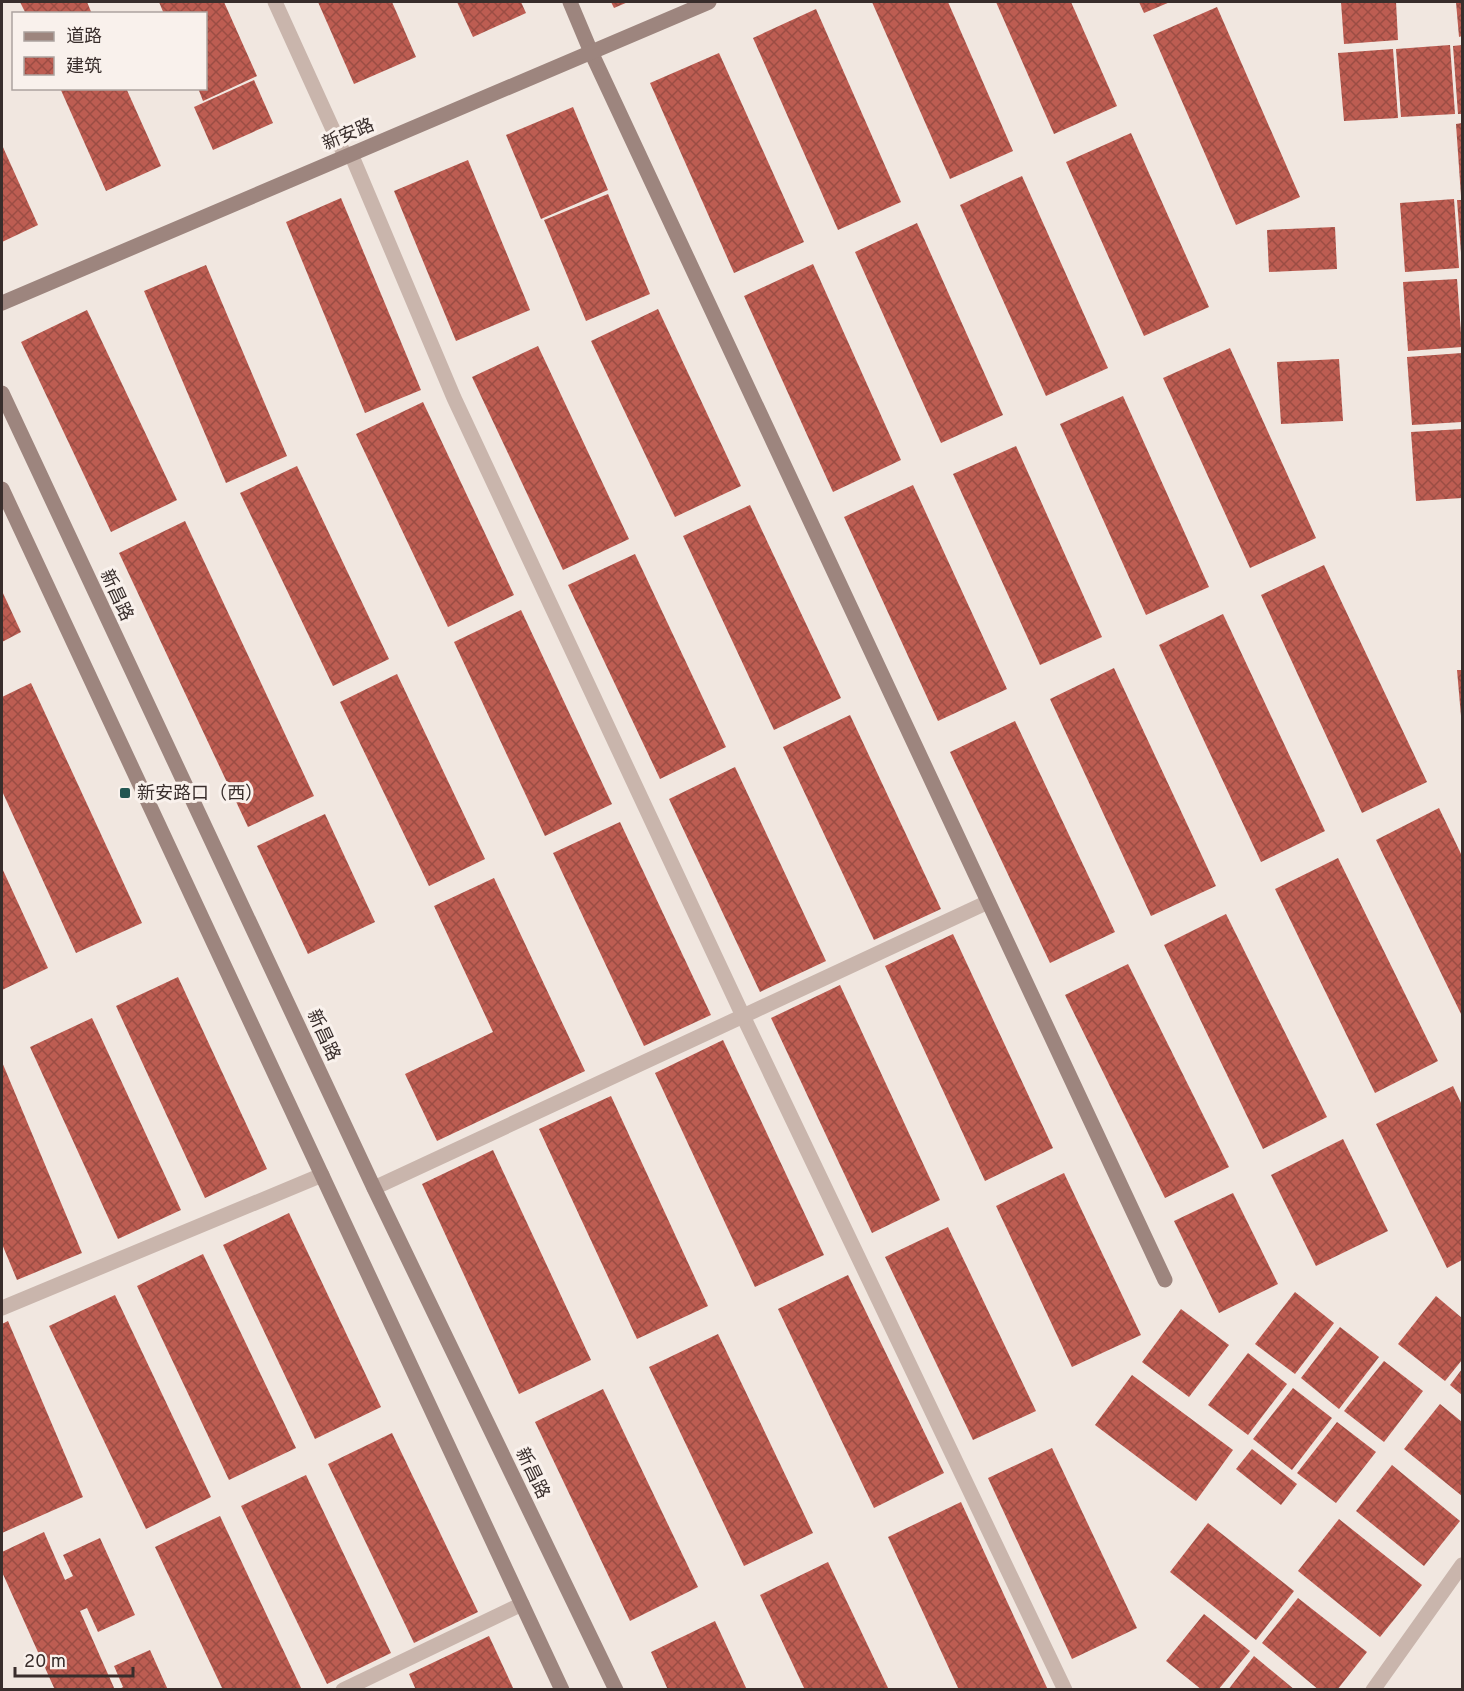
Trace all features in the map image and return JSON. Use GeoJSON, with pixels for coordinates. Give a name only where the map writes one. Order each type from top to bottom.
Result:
{"type":"FeatureCollection","features":[{"type":"Feature","properties":{"kind":"street"},"geometry":{"type":"LineString","coordinates":[[570,2],[591,52],[1164,1280]]}},
{"type":"Feature","properties":{"kind":"street","name":"新安路"},"geometry":{"type":"LineString","coordinates":[[2,303],[709,2]]}},
{"type":"Feature","properties":{"kind":"street","name":"新昌路"},"geometry":{"type":"LineString","coordinates":[[2,393],[374,1188],[616,1689]]}},
{"type":"Feature","properties":{"kind":"street"},"geometry":{"type":"LineString","coordinates":[[2,489],[562,1689]]}},
{"type":"Feature","properties":{"kind":"lane"},"geometry":{"type":"LineString","coordinates":[[275,2],[348,155],[454,398],[743,1016],[1065,1689]]}},
{"type":"Feature","properties":{"kind":"lane"},"geometry":{"type":"LineString","coordinates":[[374,1188],[988,902]]}},
{"type":"Feature","properties":{"kind":"lane"},"geometry":{"type":"LineString","coordinates":[[2,1308],[322,1175]]}},
{"type":"Feature","properties":{"kind":"lane"},"geometry":{"type":"LineString","coordinates":[[1373,1689],[1462,1565]]}},
{"type":"Feature","properties":{"kind":"lane"},"geometry":{"type":"LineString","coordinates":[[343,1689],[522,1605]]}},
{"type":"Feature","properties":{"kind":"building"},"geometry":{"type":"Polygon","coordinates":[[[20,2],[87,2],[91,12],[25,12],[20,2]]]}},
{"type":"Feature","properties":{"kind":"building"},"geometry":{"type":"Polygon","coordinates":[[[159,2],[224,2],[257,76],[203,101],[199,90],[207,90],[207,12],[163,12],[159,2]]]}},
{"type":"Feature","properties":{"kind":"building"},"geometry":{"type":"Polygon","coordinates":[[[318,2],[392,2],[416,57],[354,84],[318,2]]]}},
{"type":"Feature","properties":{"kind":"building"},"geometry":{"type":"Polygon","coordinates":[[[457,2],[521,2],[526,13],[473,37],[457,2]]]}},
{"type":"Feature","properties":{"kind":"building"},"geometry":{"type":"Polygon","coordinates":[[[611,2],[628,2],[614,8],[611,2]]]}},
{"type":"Feature","properties":{"kind":"building"},"geometry":{"type":"Polygon","coordinates":[[[872,2],[948,2],[1013,151],[950,179],[872,2]]]}},
{"type":"Feature","properties":{"kind":"building"},"geometry":{"type":"Polygon","coordinates":[[[996,2],[1071,2],[1117,106],[1054,134],[996,2]]]}},
{"type":"Feature","properties":{"kind":"building"},"geometry":{"type":"Polygon","coordinates":[[[1139,2],[1170,2],[1144,13],[1139,2]]]}},
{"type":"Feature","properties":{"kind":"building"},"geometry":{"type":"Polygon","coordinates":[[[1341,2],[1396,2],[1398,40],[1344,44],[1341,2]]]}},
{"type":"Feature","properties":{"kind":"building"},"geometry":{"type":"Polygon","coordinates":[[[1456,2],[1462,2],[1462,36],[1459,37],[1456,2]]]}},
{"type":"Feature","properties":{"kind":"building"},"geometry":{"type":"Polygon","coordinates":[[[1217,7],[1300,197],[1236,225],[1153,35],[1217,7]]]}},
{"type":"Feature","properties":{"kind":"building"},"geometry":{"type":"Polygon","coordinates":[[[816,9],[901,202],[838,230],[753,38],[816,9]]]}},
{"type":"Feature","properties":{"kind":"building"},"geometry":{"type":"Polygon","coordinates":[[[1450,45],[1455,114],[1401,117],[1396,49],[1450,45]]]}},
{"type":"Feature","properties":{"kind":"building"},"geometry":{"type":"Polygon","coordinates":[[[1462,45],[1462,114],[1458,114],[1453,46],[1462,45]]]}},
{"type":"Feature","properties":{"kind":"building"},"geometry":{"type":"Polygon","coordinates":[[[1393,49],[1398,118],[1344,121],[1338,53],[1393,49]]]}},
{"type":"Feature","properties":{"kind":"building"},"geometry":{"type":"Polygon","coordinates":[[[719,53],[804,242],[734,273],[650,83],[719,53]]]}},
{"type":"Feature","properties":{"kind":"building"},"geometry":{"type":"Polygon","coordinates":[[[254,80],[273,123],[213,150],[194,107],[254,80]]]}},
{"type":"Feature","properties":{"kind":"building"},"geometry":{"type":"Polygon","coordinates":[[[61,90],[127,90],[161,166],[106,191],[61,90]]]}},
{"type":"Feature","properties":{"kind":"building"},"geometry":{"type":"Polygon","coordinates":[[[573,107],[608,190],[541,219],[506,135],[573,107]]]}},
{"type":"Feature","properties":{"kind":"building"},"geometry":{"type":"Polygon","coordinates":[[[1462,123],[1462,196],[1461,196],[1456,124],[1462,123]]]}},
{"type":"Feature","properties":{"kind":"building"},"geometry":{"type":"Polygon","coordinates":[[[1131,133],[1209,307],[1144,336],[1066,162],[1131,133]]]}},
{"type":"Feature","properties":{"kind":"building"},"geometry":{"type":"Polygon","coordinates":[[[2,145],[38,225],[2,242],[2,145]]]}},
{"type":"Feature","properties":{"kind":"building"},"geometry":{"type":"Polygon","coordinates":[[[468,160],[530,310],[456,341],[394,191],[468,160]]]}},
{"type":"Feature","properties":{"kind":"building"},"geometry":{"type":"Polygon","coordinates":[[[1022,176],[1108,368],[1046,396],[960,205],[1022,176]]]}},
{"type":"Feature","properties":{"kind":"building"},"geometry":{"type":"Polygon","coordinates":[[[608,194],[650,294],[586,321],[544,220],[608,194]]]}},
{"type":"Feature","properties":{"kind":"building"},"geometry":{"type":"Polygon","coordinates":[[[341,198],[421,390],[365,413],[286,222],[341,198]]]}},
{"type":"Feature","properties":{"kind":"building"},"geometry":{"type":"Polygon","coordinates":[[[1454,199],[1459,268],[1405,272],[1400,203],[1454,199]]]}},
{"type":"Feature","properties":{"kind":"building"},"geometry":{"type":"Polygon","coordinates":[[[1457,200],[1462,200],[1462,253],[1461,253],[1457,200]]]}},
{"type":"Feature","properties":{"kind":"building"},"geometry":{"type":"Polygon","coordinates":[[[917,223],[1003,415],[941,443],[855,252],[917,223]]]}},
{"type":"Feature","properties":{"kind":"building"},"geometry":{"type":"Polygon","coordinates":[[[1335,227],[1337,269],[1269,272],[1267,230],[1335,227]]]}},
{"type":"Feature","properties":{"kind":"building"},"geometry":{"type":"Polygon","coordinates":[[[813,264],[901,460],[833,492],[744,296],[813,264]]]}},
{"type":"Feature","properties":{"kind":"building"},"geometry":{"type":"Polygon","coordinates":[[[206,265],[287,456],[226,483],[144,291],[206,265]]]}},
{"type":"Feature","properties":{"kind":"building"},"geometry":{"type":"Polygon","coordinates":[[[1457,279],[1462,347],[1408,351],[1403,282],[1457,279]]]}},
{"type":"Feature","properties":{"kind":"building"},"geometry":{"type":"Polygon","coordinates":[[[658,309],[741,486],[675,517],[591,341],[658,309]]]}},
{"type":"Feature","properties":{"kind":"building"},"geometry":{"type":"Polygon","coordinates":[[[87,310],[177,500],[111,532],[21,342],[87,310]]]}},
{"type":"Feature","properties":{"kind":"building"},"geometry":{"type":"Polygon","coordinates":[[[538,346],[629,539],[563,570],[472,377],[538,346]]]}},
{"type":"Feature","properties":{"kind":"building"},"geometry":{"type":"Polygon","coordinates":[[[1230,348],[1316,538],[1250,568],[1163,378],[1230,348]]]}},
{"type":"Feature","properties":{"kind":"building"},"geometry":{"type":"Polygon","coordinates":[[[1462,353],[1462,422],[1412,425],[1407,357],[1462,353]]]}},
{"type":"Feature","properties":{"kind":"building"},"geometry":{"type":"Polygon","coordinates":[[[1339,359],[1343,421],[1281,424],[1277,362],[1339,359]]]}},
{"type":"Feature","properties":{"kind":"building"},"geometry":{"type":"Polygon","coordinates":[[[1123,396],[1209,587],[1146,615],[1060,424],[1123,396]]]}},
{"type":"Feature","properties":{"kind":"building"},"geometry":{"type":"Polygon","coordinates":[[[423,402],[514,595],[448,627],[356,434],[423,402]]]}},
{"type":"Feature","properties":{"kind":"building"},"geometry":{"type":"Polygon","coordinates":[[[1462,429],[1462,498],[1416,501],[1411,432],[1462,429]]]}},
{"type":"Feature","properties":{"kind":"building"},"geometry":{"type":"Polygon","coordinates":[[[1016,446],[1102,637],[1040,665],[953,474],[1016,446]]]}},
{"type":"Feature","properties":{"kind":"building"},"geometry":{"type":"Polygon","coordinates":[[[297,466],[389,659],[333,686],[240,493],[297,466]]]}},
{"type":"Feature","properties":{"kind":"building"},"geometry":{"type":"Polygon","coordinates":[[[913,485],[1007,689],[938,721],[844,517],[913,485]]]}},
{"type":"Feature","properties":{"kind":"building"},"geometry":{"type":"Polygon","coordinates":[[[750,505],[841,698],[774,730],[683,536],[750,505]]]}},
{"type":"Feature","properties":{"kind":"building"},"geometry":{"type":"Polygon","coordinates":[[[185,521],[314,796],[248,827],[119,553],[185,521]]]}},
{"type":"Feature","properties":{"kind":"building"},"geometry":{"type":"Polygon","coordinates":[[[635,554],[726,747],[660,779],[568,585],[635,554]]]}},
{"type":"Feature","properties":{"kind":"building"},"geometry":{"type":"Polygon","coordinates":[[[1324,565],[1427,782],[1362,813],[1261,595],[1324,565]]]}},
{"type":"Feature","properties":{"kind":"building"},"geometry":{"type":"Polygon","coordinates":[[[2,591],[21,632],[2,642],[2,591]]]}},
{"type":"Feature","properties":{"kind":"building"},"geometry":{"type":"Polygon","coordinates":[[[521,610],[612,804],[545,836],[454,642],[521,610]]]}},
{"type":"Feature","properties":{"kind":"building"},"geometry":{"type":"Polygon","coordinates":[[[1223,614],[1325,831],[1261,862],[1159,645],[1223,614]]]}},
{"type":"Feature","properties":{"kind":"building"},"geometry":{"type":"Polygon","coordinates":[[[1114,668],[1216,886],[1151,916],[1050,699],[1114,668]]]}},
{"type":"Feature","properties":{"kind":"building"},"geometry":{"type":"Polygon","coordinates":[[[1457,670],[1462,670],[1462,716],[1461,716],[1457,670]]]}},
{"type":"Feature","properties":{"kind":"building"},"geometry":{"type":"Polygon","coordinates":[[[397,674],[485,859],[429,886],[340,702],[397,674]]]}},
{"type":"Feature","properties":{"kind":"building"},"geometry":{"type":"Polygon","coordinates":[[[31,683],[142,923],[76,953],[2,791],[2,697],[31,683]]]}},
{"type":"Feature","properties":{"kind":"building"},"geometry":{"type":"Polygon","coordinates":[[[850,715],[941,909],[874,940],[783,747],[850,715]]]}},
{"type":"Feature","properties":{"kind":"building"},"geometry":{"type":"Polygon","coordinates":[[[1015,721],[1115,932],[1050,963],[950,752],[1015,721]]]}},
{"type":"Feature","properties":{"kind":"building"},"geometry":{"type":"Polygon","coordinates":[[[735,767],[826,961],[760,992],[669,799],[735,767]]]}},
{"type":"Feature","properties":{"kind":"building"},"geometry":{"type":"Polygon","coordinates":[[[1439,808],[1462,856],[1462,1016],[1376,840],[1439,808]]]}},
{"type":"Feature","properties":{"kind":"building"},"geometry":{"type":"Polygon","coordinates":[[[325,814],[375,922],[308,954],[257,846],[325,814]]]}},
{"type":"Feature","properties":{"kind":"building"},"geometry":{"type":"Polygon","coordinates":[[[620,822],[711,1015],[644,1046],[553,853],[620,822]]]}},
{"type":"Feature","properties":{"kind":"building"},"geometry":{"type":"Polygon","coordinates":[[[1338,858],[1438,1061],[1375,1093],[1275,889],[1338,858]]]}},
{"type":"Feature","properties":{"kind":"building"},"geometry":{"type":"Polygon","coordinates":[[[2,868],[48,968],[2,990],[2,868]]]}},
{"type":"Feature","properties":{"kind":"building"},"geometry":{"type":"Polygon","coordinates":[[[494,878],[585,1071],[437,1141],[405,1074],[493,1032],[434,906],[494,878]]]}},
{"type":"Feature","properties":{"kind":"building"},"geometry":{"type":"Polygon","coordinates":[[[1226,914],[1327,1117],[1263,1149],[1164,945],[1226,914]]]}},
{"type":"Feature","properties":{"kind":"building"},"geometry":{"type":"Polygon","coordinates":[[[953,934],[1053,1148],[985,1181],[885,966],[953,934]]]}},
{"type":"Feature","properties":{"kind":"building"},"geometry":{"type":"Polygon","coordinates":[[[1128,964],[1229,1167],[1165,1198],[1065,995],[1128,964]]]}},
{"type":"Feature","properties":{"kind":"building"},"geometry":{"type":"Polygon","coordinates":[[[178,977],[267,1169],[205,1198],[116,1006],[178,977]]]}},
{"type":"Feature","properties":{"kind":"building"},"geometry":{"type":"Polygon","coordinates":[[[840,985],[940,1200],[872,1233],[771,1018],[840,985]]]}},
{"type":"Feature","properties":{"kind":"building"},"geometry":{"type":"Polygon","coordinates":[[[92,1018],[181,1210],[118,1239],[30,1047],[92,1018]]]}},
{"type":"Feature","properties":{"kind":"building"},"geometry":{"type":"Polygon","coordinates":[[[723,1040],[824,1255],[755,1287],[655,1073],[723,1040]]]}},
{"type":"Feature","properties":{"kind":"building"},"geometry":{"type":"Polygon","coordinates":[[[2,1062],[82,1253],[17,1280],[2,1244],[2,1062]]]}},
{"type":"Feature","properties":{"kind":"building"},"geometry":{"type":"Polygon","coordinates":[[[1453,1086],[1462,1105],[1462,1260],[1447,1268],[1376,1124],[1453,1086]]]}},
{"type":"Feature","properties":{"kind":"building"},"geometry":{"type":"Polygon","coordinates":[[[611,1096],[708,1306],[637,1339],[539,1129],[611,1096]]]}},
{"type":"Feature","properties":{"kind":"building"},"geometry":{"type":"Polygon","coordinates":[[[1343,1139],[1388,1231],[1316,1266],[1271,1175],[1343,1139]]]}},
{"type":"Feature","properties":{"kind":"building"},"geometry":{"type":"Polygon","coordinates":[[[493,1150],[591,1360],[519,1394],[422,1184],[493,1150]]]}},
{"type":"Feature","properties":{"kind":"building"},"geometry":{"type":"Polygon","coordinates":[[[1064,1173],[1141,1335],[1072,1367],[996,1206],[1064,1173]]]}},
{"type":"Feature","properties":{"kind":"building"},"geometry":{"type":"Polygon","coordinates":[[[1233,1193],[1278,1284],[1219,1313],[1174,1221],[1233,1193]]]}},
{"type":"Feature","properties":{"kind":"building"},"geometry":{"type":"Polygon","coordinates":[[[289,1213],[381,1407],[315,1439],[223,1245],[289,1213]]]}},
{"type":"Feature","properties":{"kind":"building"},"geometry":{"type":"Polygon","coordinates":[[[948,1227],[1036,1411],[973,1440],[885,1257],[948,1227]]]}},
{"type":"Feature","properties":{"kind":"building"},"geometry":{"type":"Polygon","coordinates":[[[203,1254],[296,1448],[229,1480],[137,1286],[203,1254]]]}},
{"type":"Feature","properties":{"kind":"building"},"geometry":{"type":"Polygon","coordinates":[[[848,1275],[944,1473],[874,1508],[778,1309],[848,1275]]]}},
{"type":"Feature","properties":{"kind":"building"},"geometry":{"type":"Polygon","coordinates":[[[1295,1292],[1334,1323],[1295,1374],[1255,1344],[1295,1292]]]}},
{"type":"Feature","properties":{"kind":"building"},"geometry":{"type":"Polygon","coordinates":[[[115,1295],[211,1497],[146,1529],[49,1326],[115,1295]]]}},
{"type":"Feature","properties":{"kind":"building"},"geometry":{"type":"Polygon","coordinates":[[[1436,1296],[1462,1318],[1462,1360],[1445,1381],[1398,1344],[1436,1296]]]}},
{"type":"Feature","properties":{"kind":"building"},"geometry":{"type":"Polygon","coordinates":[[[1181,1309],[1229,1345],[1189,1397],[1142,1362],[1181,1309]]]}},
{"type":"Feature","properties":{"kind":"building"},"geometry":{"type":"Polygon","coordinates":[[[8,1321],[83,1497],[2,1533],[2,1324],[8,1321]]]}},
{"type":"Feature","properties":{"kind":"building"},"geometry":{"type":"Polygon","coordinates":[[[1340,1327],[1379,1357],[1339,1409],[1301,1378],[1340,1327]]]}},
{"type":"Feature","properties":{"kind":"building"},"geometry":{"type":"Polygon","coordinates":[[[718,1334],[813,1533],[744,1566],[649,1367],[718,1334]]]}},
{"type":"Feature","properties":{"kind":"building"},"geometry":{"type":"Polygon","coordinates":[[[1248,1353],[1287,1384],[1248,1435],[1208,1405],[1248,1353]]]}},
{"type":"Feature","properties":{"kind":"building"},"geometry":{"type":"Polygon","coordinates":[[[1384,1361],[1423,1391],[1384,1442],[1344,1411],[1384,1361]]]}},
{"type":"Feature","properties":{"kind":"building"},"geometry":{"type":"Polygon","coordinates":[[[1462,1369],[1462,1395],[1450,1385],[1462,1369]]]}},
{"type":"Feature","properties":{"kind":"building"},"geometry":{"type":"Polygon","coordinates":[[[1132,1375],[1233,1450],[1196,1501],[1095,1425],[1132,1375]]]}},
{"type":"Feature","properties":{"kind":"building"},"geometry":{"type":"Polygon","coordinates":[[[1293,1388],[1332,1418],[1292,1470],[1253,1439],[1293,1388]]]}},
{"type":"Feature","properties":{"kind":"building"},"geometry":{"type":"Polygon","coordinates":[[[603,1389],[698,1587],[630,1621],[535,1422],[603,1389]]]}},
{"type":"Feature","properties":{"kind":"building"},"geometry":{"type":"Polygon","coordinates":[[[1440,1404],[1462,1422],[1462,1496],[1404,1449],[1440,1404]]]}},
{"type":"Feature","properties":{"kind":"building"},"geometry":{"type":"Polygon","coordinates":[[[1337,1422],[1376,1452],[1336,1503],[1297,1473],[1337,1422]]]}},
{"type":"Feature","properties":{"kind":"building"},"geometry":{"type":"Polygon","coordinates":[[[392,1433],[478,1612],[414,1643],[328,1464],[392,1433]]]}},
{"type":"Feature","properties":{"kind":"building"},"geometry":{"type":"Polygon","coordinates":[[[1052,1448],[1137,1628],[1072,1659],[988,1478],[1052,1448]]]}},
{"type":"Feature","properties":{"kind":"building"},"geometry":{"type":"Polygon","coordinates":[[[1252,1449],[1297,1484],[1281,1505],[1236,1469],[1252,1449]]]}},
{"type":"Feature","properties":{"kind":"building"},"geometry":{"type":"Polygon","coordinates":[[[1392,1465],[1460,1521],[1424,1566],[1356,1511],[1392,1465]]]}},
{"type":"Feature","properties":{"kind":"building"},"geometry":{"type":"Polygon","coordinates":[[[306,1475],[391,1653],[327,1684],[241,1506],[306,1475]]]}},
{"type":"Feature","properties":{"kind":"building"},"geometry":{"type":"Polygon","coordinates":[[[961,1502],[1048,1690],[959,1690],[888,1537],[961,1502]]]}},
{"type":"Feature","properties":{"kind":"building"},"geometry":{"type":"Polygon","coordinates":[[[220,1516],[302,1690],[223,1690],[155,1547],[220,1516]]]}},
{"type":"Feature","properties":{"kind":"building"},"geometry":{"type":"Polygon","coordinates":[[[1339,1519],[1422,1585],[1380,1637],[1298,1571],[1339,1519]]]}},
{"type":"Feature","properties":{"kind":"building"},"geometry":{"type":"Polygon","coordinates":[[[1208,1523],[1294,1591],[1256,1640],[1170,1572],[1208,1523]]]}},
{"type":"Feature","properties":{"kind":"building"},"geometry":{"type":"Polygon","coordinates":[[[44,1532],[65,1580],[73,1576],[63,1555],[100,1538],[135,1615],[98,1632],[87,1608],[80,1611],[115,1690],[55,1690],[2,1572],[2,1552],[44,1532]]]}},
{"type":"Feature","properties":{"kind":"building"},"geometry":{"type":"Polygon","coordinates":[[[828,1562],[889,1690],[805,1690],[760,1595],[828,1562]]]}},
{"type":"Feature","properties":{"kind":"building"},"geometry":{"type":"Polygon","coordinates":[[[1298,1598],[1367,1652],[1337,1690],[1319,1690],[1262,1643],[1298,1598]]]}},
{"type":"Feature","properties":{"kind":"building"},"geometry":{"type":"Polygon","coordinates":[[[1204,1614],[1250,1651],[1218,1690],[1202,1690],[1166,1661],[1204,1614]]]}},
{"type":"Feature","properties":{"kind":"building"},"geometry":{"type":"Polygon","coordinates":[[[715,1621],[747,1690],[668,1690],[651,1652],[715,1621]]]}},
{"type":"Feature","properties":{"kind":"building"},"geometry":{"type":"Polygon","coordinates":[[[489,1636],[514,1690],[416,1690],[409,1674],[489,1636]]]}},
{"type":"Feature","properties":{"kind":"building"},"geometry":{"type":"Polygon","coordinates":[[[150,1650],[168,1690],[118,1690],[123,1687],[114,1666],[150,1650]]]}},
{"type":"Feature","properties":{"kind":"building"},"geometry":{"type":"Polygon","coordinates":[[[1254,1656],[1295,1690],[1228,1690],[1254,1656]]]}},
{"type":"Feature","properties":{"kind":"place","name":"新安路口（西）"},"geometry":{"type":"Point","coordinates":[125,793]}}]}
